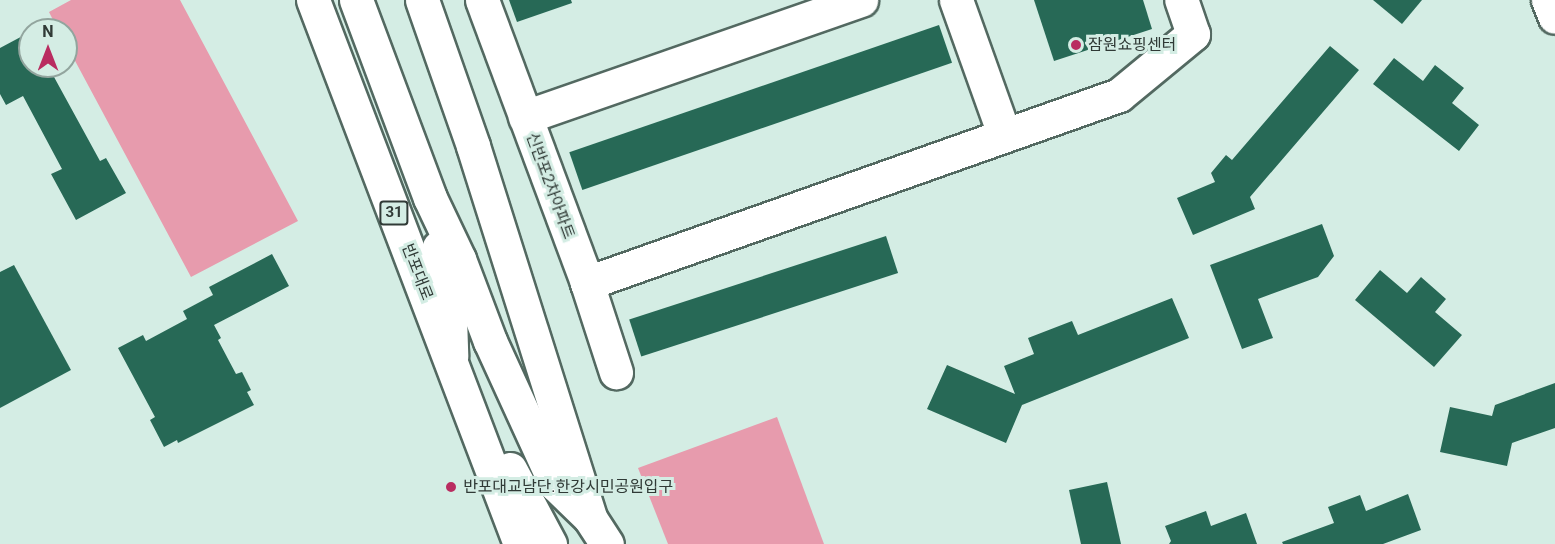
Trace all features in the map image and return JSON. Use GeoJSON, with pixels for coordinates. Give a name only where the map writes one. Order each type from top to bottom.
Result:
{"type":"FeatureCollection","features":[{"type":"Feature","properties":{"kind":"main road","name":"반포대로"},"geometry":{"type":"LineString","coordinates":[[313,0],[520,544]]}},
{"type":"Feature","properties":{"kind":"main road"},"geometry":{"type":"LineString","coordinates":[[356,0],[430,198],[459,259],[490,341],[556,484],[595,536]]}},
{"type":"Feature","properties":{"kind":"main road"},"geometry":{"type":"LineString","coordinates":[[422,0],[473,146],[595,536]]}},
{"type":"Feature","properties":{"kind":"main road","name":"신반포2차아파트"},"geometry":{"type":"LineString","coordinates":[[482,0],[586,283],[616,372]]}},
{"type":"Feature","properties":{"kind":"main road"},"geometry":{"type":"LineString","coordinates":[[525,117],[861,0]]}},
{"type":"Feature","properties":{"kind":"main road"},"geometry":{"type":"LineString","coordinates":[[956,0],[1004,134]]}},
{"type":"Feature","properties":{"kind":"main road"},"geometry":{"type":"LineString","coordinates":[[586,283],[1119,95],[1193,34],[1181,0]]}},
{"type":"Feature","properties":{"kind":"main road"},"geometry":{"type":"LineString","coordinates":[[1548,0],[1555,17]]}},
{"type":"Feature","properties":{"kind":"main road"},"geometry":{"type":"LineString","coordinates":[[430,198],[450,318],[451,360]]}},
{"type":"Feature","properties":{"kind":"main road","name":"31"},"geometry":{"type":"LineString","coordinates":[[475,426],[502,454],[550,544]]}},
{"type":"Feature","properties":{"kind":"shaded area"},"geometry":{"type":"Polygon","coordinates":[[[71,0],[180,0],[298,221],[191,277],[78,66],[78,18],[52,18],[49,12],[71,0]]]}},
{"type":"Feature","properties":{"kind":"shaded area"},"geometry":{"type":"Polygon","coordinates":[[[777,417],[824,544],[668,544],[638,468],[777,417]]]}},
{"type":"Feature","properties":{"kind":"building"},"geometry":{"type":"Polygon","coordinates":[[[509,0],[571,0],[572,3],[517,22],[509,0]]]}},
{"type":"Feature","properties":{"kind":"building","name":"잠원쇼핑센터"},"geometry":{"type":"Polygon","coordinates":[[[1034,0],[1143,0],[1152,29],[1054,61],[1034,0]]]}},
{"type":"Feature","properties":{"kind":"building"},"geometry":{"type":"Polygon","coordinates":[[[1373,0],[1422,0],[1402,24],[1373,0]]]}},
{"type":"Feature","properties":{"kind":"building"},"geometry":{"type":"Polygon","coordinates":[[[939,25],[952,63],[582,190],[569,152],[939,25]]]}},
{"type":"Feature","properties":{"kind":"building"},"geometry":{"type":"Polygon","coordinates":[[[18,38],[18,78],[55,78],[100,161],[106,158],[126,193],[76,220],[51,174],[62,169],[23,96],[6,105],[0,94],[0,48],[18,38]]]}},
{"type":"Feature","properties":{"kind":"building"},"geometry":{"type":"Polygon","coordinates":[[[1330,46],[1359,70],[1250,197],[1255,209],[1193,235],[1177,198],[1215,182],[1211,173],[1226,155],[1232,160],[1330,46]]]}},
{"type":"Feature","properties":{"kind":"building"},"geometry":{"type":"Polygon","coordinates":[[[1394,58],[1423,81],[1435,65],[1464,88],[1452,103],[1479,125],[1459,151],[1373,84],[1394,58]]]}},
{"type":"Feature","properties":{"kind":"building"},"geometry":{"type":"Polygon","coordinates":[[[1322,224],[1334,256],[1318,277],[1258,299],[1273,338],[1242,349],[1210,265],[1322,224]]]}},
{"type":"Feature","properties":{"kind":"building"},"geometry":{"type":"Polygon","coordinates":[[[886,236],[898,273],[641,357],[629,319],[886,236]]]}},
{"type":"Feature","properties":{"kind":"building"},"geometry":{"type":"Polygon","coordinates":[[[272,254],[289,286],[214,325],[221,338],[218,340],[236,374],[242,372],[251,390],[247,392],[254,405],[178,443],[177,440],[164,447],[150,420],[155,417],[118,348],[143,335],[146,341],[187,319],[183,311],[213,295],[209,287],[272,254]]]}},
{"type":"Feature","properties":{"kind":"building"},"geometry":{"type":"Polygon","coordinates":[[[14,265],[71,370],[0,408],[0,272],[14,265]]]}},
{"type":"Feature","properties":{"kind":"building"},"geometry":{"type":"Polygon","coordinates":[[[1380,270],[1407,293],[1421,277],[1446,299],[1435,312],[1462,335],[1434,367],[1355,300],[1380,270]]]}},
{"type":"Feature","properties":{"kind":"building"},"geometry":{"type":"Polygon","coordinates":[[[1172,298],[1189,338],[1022,405],[1006,443],[927,409],[947,365],[1015,394],[1004,366],[1034,354],[1028,338],[1072,321],[1078,335],[1172,298]]]}},
{"type":"Feature","properties":{"kind":"building"},"geometry":{"type":"Polygon","coordinates":[[[1555,383],[1555,428],[1512,443],[1507,466],[1440,452],[1450,407],[1492,416],[1495,405],[1555,383]]]}},
{"type":"Feature","properties":{"kind":"building"},"geometry":{"type":"Polygon","coordinates":[[[1107,482],[1121,544],[1081,544],[1069,490],[1107,482]]]}},
{"type":"Feature","properties":{"kind":"building"},"geometry":{"type":"Polygon","coordinates":[[[1408,494],[1421,530],[1383,544],[1283,544],[1282,542],[1334,523],[1328,507],[1360,495],[1366,511],[1408,494]]]}},
{"type":"Feature","properties":{"kind":"building"},"geometry":{"type":"Polygon","coordinates":[[[1206,511],[1211,526],[1246,513],[1257,544],[1169,544],[1171,541],[1165,526],[1206,511]]]}},
{"type":"Feature","properties":{"kind":"place","name":"잠원쇼핑센터"},"geometry":{"type":"Point","coordinates":[1076,45]}},
{"type":"Feature","properties":{"kind":"place","name":"반포대교남단.한강시민공원입구"},"geometry":{"type":"Point","coordinates":[451,487]}}]}
